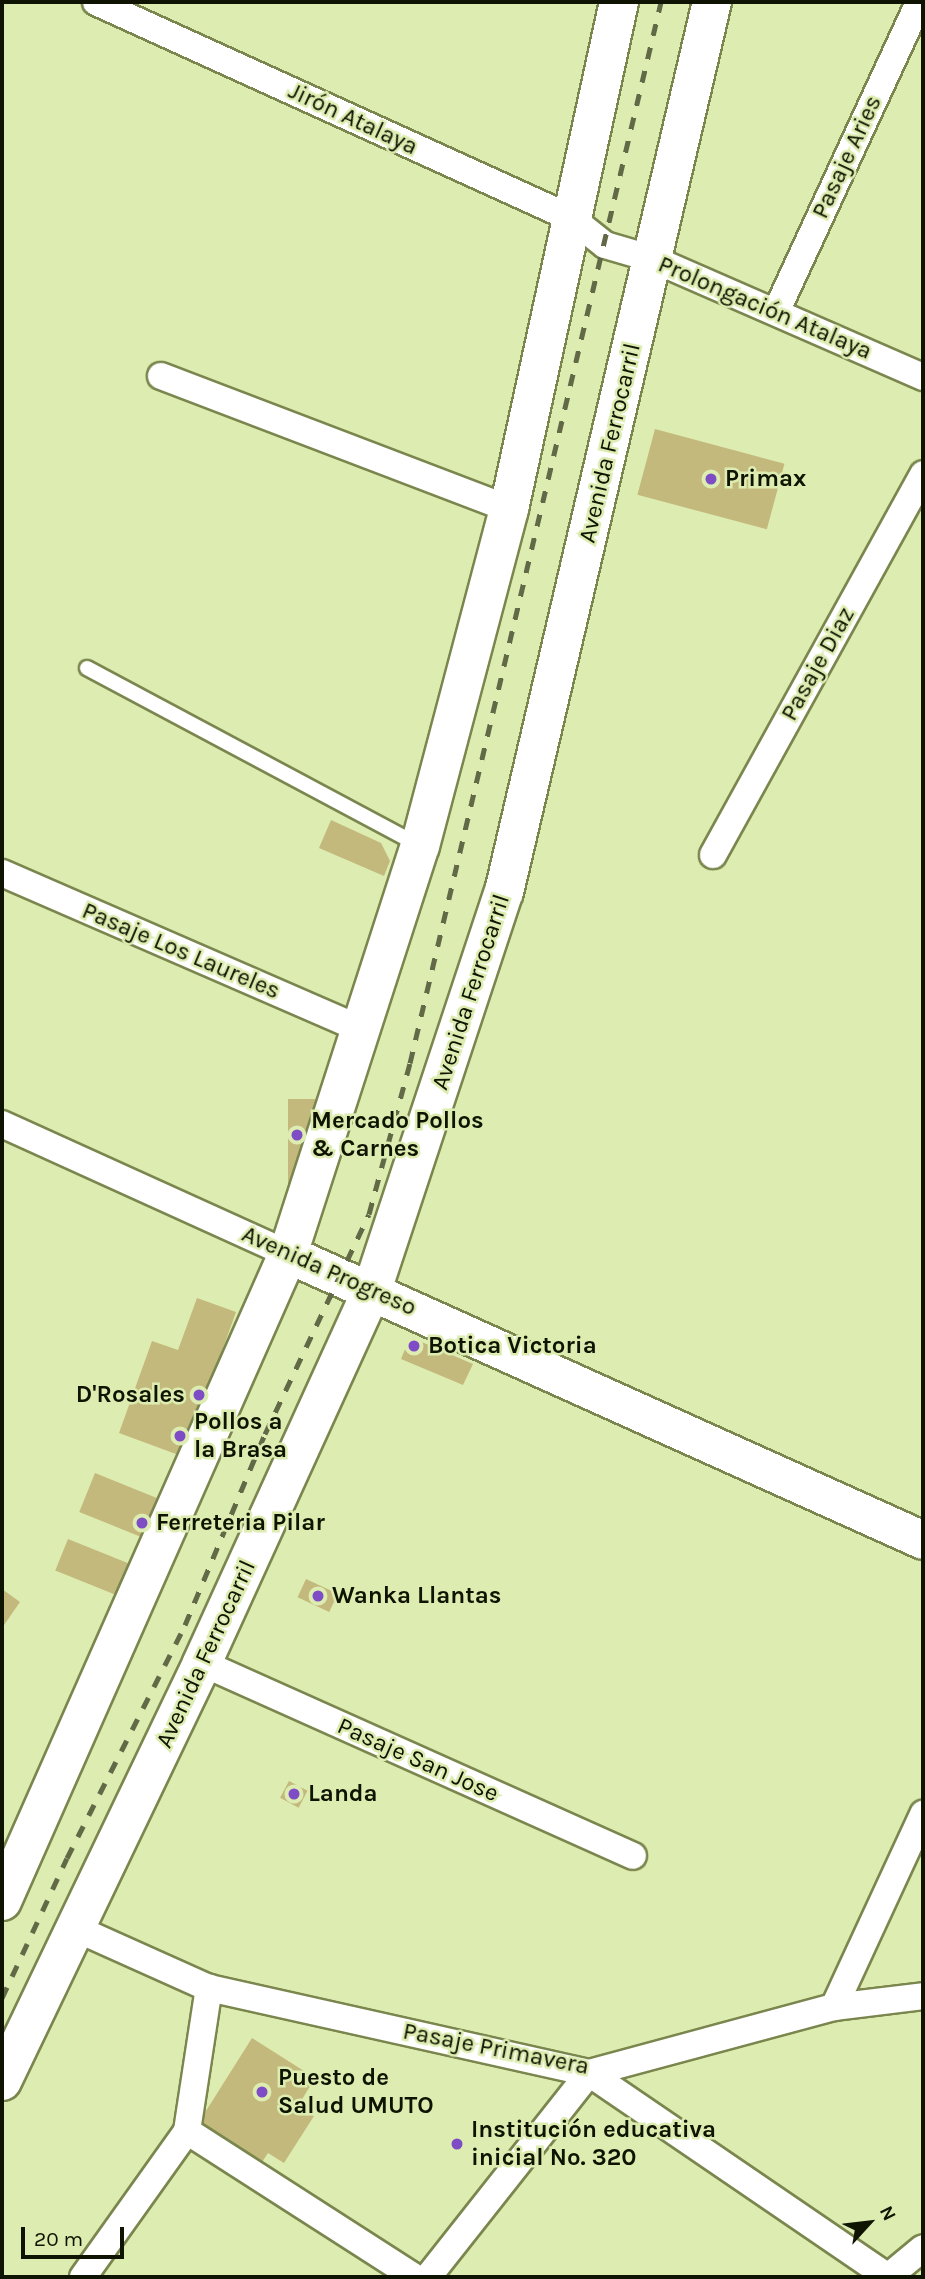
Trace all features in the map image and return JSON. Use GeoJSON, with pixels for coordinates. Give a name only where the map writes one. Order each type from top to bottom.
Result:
{"type":"FeatureCollection","features":[{"type":"Feature","properties":{"kind":"main road"},"geometry":{"type":"LineString","coordinates":[[2,1900],[288,1254],[420,846],[509,509],[620,2]]}},
{"type":"Feature","properties":{"kind":"main road","name":"Avenida Ferrocarril"},"geometry":{"type":"LineString","coordinates":[[2,2081],[202,1663],[372,1290],[504,892],[712,2]]}},
{"type":"Feature","properties":{"kind":"street","name":"Jirón Atalaya"},"geometry":{"type":"LineString","coordinates":[[96,2],[571,218],[605,245]]}},
{"type":"Feature","properties":{"kind":"street","name":"Pasaje Aries"},"geometry":{"type":"LineString","coordinates":[[776,313],[919,2]]}},
{"type":"Feature","properties":{"kind":"street","name":"Prolongación Atalaya"},"geometry":{"type":"LineString","coordinates":[[605,245],[653,259],[923,377]]}},
{"type":"Feature","properties":{"kind":"street"},"geometry":{"type":"LineString","coordinates":[[161,376],[509,509]]}},
{"type":"Feature","properties":{"kind":"street","name":"Pasaje Diaz"},"geometry":{"type":"LineString","coordinates":[[713,855],[923,474]]}},
{"type":"Feature","properties":{"kind":"street","name":"Pasaje Los Laureles"},"geometry":{"type":"LineString","coordinates":[[2,873],[361,1029]]}},
{"type":"Feature","properties":{"kind":"street","name":"Avenida Progreso"},"geometry":{"type":"LineString","coordinates":[[2,1124],[923,1540]]}},
{"type":"Feature","properties":{"kind":"street","name":"Pasaje San Jose"},"geometry":{"type":"LineString","coordinates":[[202,1663],[633,1856]]}},
{"type":"Feature","properties":{"kind":"street"},"geometry":{"type":"LineString","coordinates":[[834,2007],[923,1814]]}},
{"type":"Feature","properties":{"kind":"street","name":"Pasaje Primavera"},"geometry":{"type":"LineString","coordinates":[[76,1929],[209,1989],[589,2073],[834,2007],[923,1996]]}},
{"type":"Feature","properties":{"kind":"street"},"geometry":{"type":"LineString","coordinates":[[83,2277],[187,2131],[209,1989]]}},
{"type":"Feature","properties":{"kind":"street"},"geometry":{"type":"LineString","coordinates":[[428,2277],[589,2073],[888,2277],[923,2248]]}},
{"type":"Feature","properties":{"kind":"street"},"geometry":{"type":"LineString","coordinates":[[187,2131],[414,2277]]}},
{"type":"Feature","properties":{"kind":"lane"},"geometry":{"type":"LineString","coordinates":[[88,668],[420,846]]}},
{"type":"Feature","properties":{"kind":"building","name":"Primax"},"geometry":{"type":"Polygon","coordinates":[[[655,429],[784,464],[767,529],[637,495],[655,429]]]}},
{"type":"Feature","properties":{"kind":"building"},"geometry":{"type":"Polygon","coordinates":[[[331,820],[381,843],[390,861],[384,876],[319,848],[331,820]]]}},
{"type":"Feature","properties":{"kind":"building"},"geometry":{"type":"Polygon","coordinates":[[[288,1099],[315,1099],[315,1196],[288,1196],[288,1099]]]}},
{"type":"Feature","properties":{"kind":"building"},"geometry":{"type":"Polygon","coordinates":[[[197,1298],[236,1312],[184,1457],[119,1433],[152,1341],[178,1350],[197,1298]]]}},
{"type":"Feature","properties":{"kind":"building"},"geometry":{"type":"Polygon","coordinates":[[[417,1340],[473,1364],[463,1385],[401,1359],[406,1347],[417,1340]]]}},
{"type":"Feature","properties":{"kind":"building"},"geometry":{"type":"Polygon","coordinates":[[[95,1473],[158,1498],[142,1537],[79,1512],[95,1473]]]}},
{"type":"Feature","properties":{"kind":"building"},"geometry":{"type":"Polygon","coordinates":[[[68,1539],[132,1565],[119,1596],[55,1571],[68,1539]]]}},
{"type":"Feature","properties":{"kind":"building","name":"Wanka Llantas"},"geometry":{"type":"Polygon","coordinates":[[[306,1579],[338,1594],[329,1612],[298,1597],[306,1579]]]}},
{"type":"Feature","properties":{"kind":"building"},"geometry":{"type":"Polygon","coordinates":[[[2,1589],[20,1602],[2,1628],[2,1589]]]}},
{"type":"Feature","properties":{"kind":"building","name":"Landa"},"geometry":{"type":"Polygon","coordinates":[[[289,1781],[308,1791],[299,1808],[280,1798],[289,1781]]]}},
{"type":"Feature","properties":{"kind":"building","name":"Puesto de Salud UMUTO"},"geometry":{"type":"Polygon","coordinates":[[[252,2038],[315,2078],[298,2106],[314,2116],[284,2163],[268,2153],[262,2162],[199,2122],[252,2038]]]}},
{"type":"Feature","properties":{"kind":"railway"},"geometry":{"type":"LineString","coordinates":[[2,1998],[67,1858],[185,1625],[265,1434],[369,1214],[410,1063],[661,2]]}},
{"type":"Feature","properties":{"kind":"place","name":"Primax"},"geometry":{"type":"Point","coordinates":[711,479]}},
{"type":"Feature","properties":{"kind":"place","name":"Mercado Pollos & Carnes"},"geometry":{"type":"Point","coordinates":[297,1135]}},
{"type":"Feature","properties":{"kind":"place","name":"Botica Victoria"},"geometry":{"type":"Point","coordinates":[414,1346]}},
{"type":"Feature","properties":{"kind":"place","name":"D'Rosales"},"geometry":{"type":"Point","coordinates":[199,1395]}},
{"type":"Feature","properties":{"kind":"place","name":"Pollos a la Brasa"},"geometry":{"type":"Point","coordinates":[180,1436]}},
{"type":"Feature","properties":{"kind":"place","name":"Ferreteria Pilar"},"geometry":{"type":"Point","coordinates":[142,1523]}},
{"type":"Feature","properties":{"kind":"place","name":"Wanka Llantas"},"geometry":{"type":"Point","coordinates":[318,1596]}},
{"type":"Feature","properties":{"kind":"place","name":"Landa"},"geometry":{"type":"Point","coordinates":[294,1794]}},
{"type":"Feature","properties":{"kind":"place","name":"Puesto de Salud UMUTO"},"geometry":{"type":"Point","coordinates":[262,2092]}},
{"type":"Feature","properties":{"kind":"place","name":"Institución educativa inicial No. 320"},"geometry":{"type":"Point","coordinates":[457,2144]}}]}
